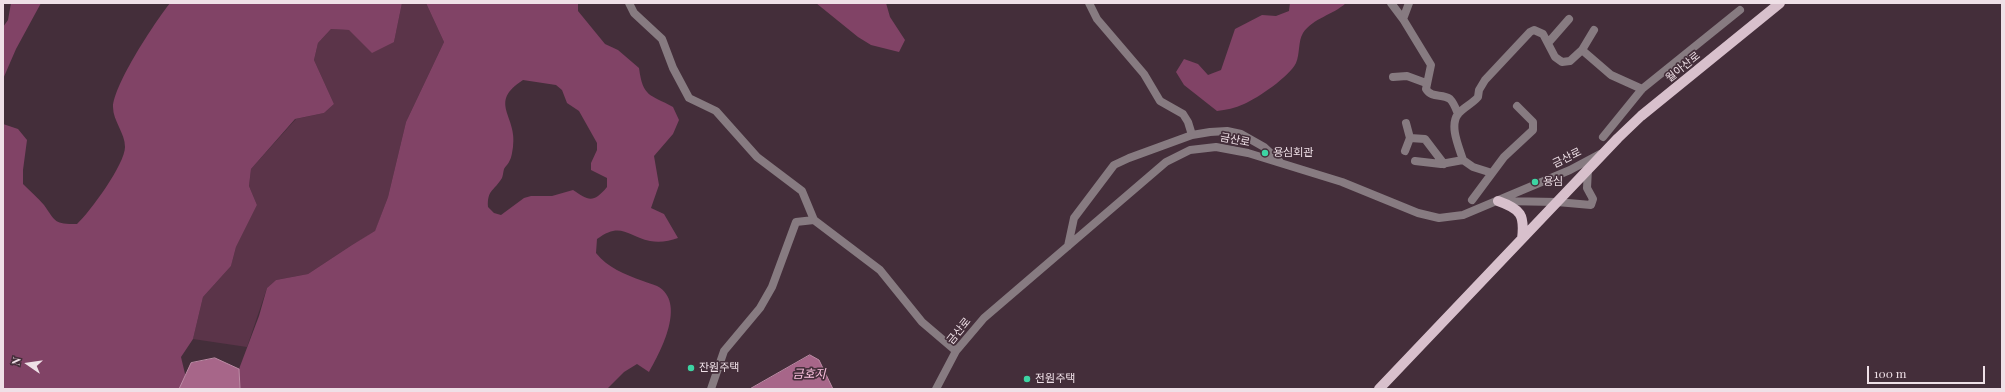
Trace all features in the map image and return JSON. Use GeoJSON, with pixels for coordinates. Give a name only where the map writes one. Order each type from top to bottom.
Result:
{"type":"FeatureCollection","features":[{"type":"Feature","properties":{"kind":"main road","name":"월아산로"},"geometry":{"type":"LineString","coordinates":[[1379,389],[1604,152],[1642,116],[1780,3]]}},
{"type":"Feature","properties":{"kind":"main road"},"geometry":{"type":"LineString","coordinates":[[1498,201],[1514,208],[1521,216],[1523,228],[1522,239]]}},
{"type":"Feature","properties":{"kind":"street"},"geometry":{"type":"LineString","coordinates":[[629,3],[634,13],[662,39],[673,68],[689,98],[716,111],[757,157],[802,191],[814,220],[880,270],[922,322],[956,351]]}},
{"type":"Feature","properties":{"kind":"street"},"geometry":{"type":"LineString","coordinates":[[1090,3],[1097,19],[1144,74],[1160,101],[1183,114],[1188,122],[1192,136]]}},
{"type":"Feature","properties":{"kind":"street"},"geometry":{"type":"LineString","coordinates":[[1390,3],[1403,19],[1419,47],[1430,60],[1431,72],[1426,83],[1428,92],[1437,96],[1448,98],[1458,114]]}},
{"type":"Feature","properties":{"kind":"street"},"geometry":{"type":"LineString","coordinates":[[1403,19],[1409,3]]}},
{"type":"Feature","properties":{"kind":"street"},"geometry":{"type":"LineString","coordinates":[[1603,137],[1642,89],[1740,10]]}},
{"type":"Feature","properties":{"kind":"street"},"geometry":{"type":"LineString","coordinates":[[1548,42],[1569,19]]}},
{"type":"Feature","properties":{"kind":"street"},"geometry":{"type":"LineString","coordinates":[[1492,173],[1473,167],[1463,160],[1454,129],[1458,114],[1478,97],[1479,90],[1485,80],[1530,32],[1538,31],[1542,34],[1555,56],[1562,62],[1570,61],[1582,50],[1594,30]]}},
{"type":"Feature","properties":{"kind":"street"},"geometry":{"type":"LineString","coordinates":[[1582,50],[1611,75],[1642,89]]}},
{"type":"Feature","properties":{"kind":"street"},"geometry":{"type":"LineString","coordinates":[[1393,77],[1407,76],[1426,83]]}},
{"type":"Feature","properties":{"kind":"street"},"geometry":{"type":"LineString","coordinates":[[1472,200],[1504,157],[1533,130],[1533,122],[1517,106]]}},
{"type":"Feature","properties":{"kind":"street"},"geometry":{"type":"LineString","coordinates":[[1405,151],[1410,138],[1406,123]]}},
{"type":"Feature","properties":{"kind":"street"},"geometry":{"type":"LineString","coordinates":[[1068,246],[1074,218],[1114,166],[1135,156],[1192,136],[1227,131],[1241,134],[1264,147],[1281,163]]}},
{"type":"Feature","properties":{"kind":"street"},"geometry":{"type":"LineString","coordinates":[[1410,138],[1425,139],[1444,164]]}},
{"type":"Feature","properties":{"kind":"street","name":"금산로"},"geometry":{"type":"LineString","coordinates":[[936,389],[956,351],[984,318],[1166,162],[1190,150],[1216,147],[1248,153],[1342,182],[1426,216],[1439,218],[1463,215],[1498,201],[1570,170],[1604,152]]}},
{"type":"Feature","properties":{"kind":"street"},"geometry":{"type":"LineString","coordinates":[[1415,161],[1444,164],[1463,160]]}},
{"type":"Feature","properties":{"kind":"street"},"geometry":{"type":"LineString","coordinates":[[1498,201],[1557,202],[1591,205],[1593,199],[1587,188],[1588,169]]}},
{"type":"Feature","properties":{"kind":"street"},"geometry":{"type":"LineString","coordinates":[[711,389],[724,351],[760,308],[772,287],[796,222],[814,220]]}},
{"type":"Feature","properties":{"kind":"shaded area"},"geometry":{"type":"Polygon","coordinates":[[[11,3],[41,3],[16,49],[3,79],[3,27],[8,20],[11,3]]]}},
{"type":"Feature","properties":{"kind":"shaded area"},"geometry":{"type":"Polygon","coordinates":[[[170,3],[402,3],[394,42],[372,53],[349,30],[331,29],[318,43],[314,60],[334,104],[324,113],[295,119],[251,169],[249,186],[257,205],[236,247],[231,266],[203,297],[193,339],[181,357],[186,378],[179,389],[3,389],[3,124],[18,129],[27,140],[23,170],[23,184],[42,202],[56,221],[77,224],[106,187],[119,165],[125,147],[113,107],[115,97],[120,84],[136,54],[170,3]]]}},
{"type":"Feature","properties":{"kind":"shaded area"},"geometry":{"type":"Polygon","coordinates":[[[402,3],[426,3],[444,42],[406,122],[388,197],[375,232],[352,245],[308,274],[276,280],[267,288],[247,347],[193,339],[203,297],[231,266],[236,247],[257,205],[249,186],[251,169],[296,119],[324,113],[334,104],[314,60],[318,43],[331,29],[349,30],[394,42],[402,3]]]}},
{"type":"Feature","properties":{"kind":"shaded area"},"geometry":{"type":"Polygon","coordinates":[[[426,3],[578,3],[578,11],[605,44],[618,50],[639,68],[645,90],[653,97],[673,107],[679,120],[673,134],[654,156],[659,185],[651,208],[664,214],[678,238],[654,242],[618,230],[605,234],[597,239],[596,253],[606,263],[623,273],[657,286],[666,293],[670,303],[671,315],[669,327],[660,352],[649,372],[637,364],[624,372],[607,389],[240,389],[239,369],[259,316],[267,288],[276,280],[308,274],[375,231],[388,197],[406,122],[444,42],[426,3]],[[523,80],[512,88],[507,96],[505,103],[512,127],[513,147],[511,158],[504,169],[502,178],[489,197],[488,207],[494,213],[501,215],[524,198],[531,196],[552,196],[573,190],[590,199],[598,196],[607,187],[607,178],[591,170],[591,163],[597,150],[597,143],[579,111],[567,103],[562,90],[556,85],[523,80]]]}},
{"type":"Feature","properties":{"kind":"shaded area"},"geometry":{"type":"Polygon","coordinates":[[[816,3],[886,3],[890,17],[905,40],[899,52],[871,45],[858,37],[816,3]]]}},
{"type":"Feature","properties":{"kind":"shaded area"},"geometry":{"type":"Polygon","coordinates":[[[1290,3],[1346,3],[1307,28],[1301,36],[1296,63],[1293,68],[1281,80],[1250,101],[1234,108],[1217,111],[1184,85],[1176,72],[1184,59],[1198,64],[1208,75],[1221,70],[1235,29],[1262,15],[1276,16],[1289,11],[1290,3]]]}},
{"type":"Feature","properties":{"kind":"water","name":"금호지"},"geometry":{"type":"Polygon","coordinates":[[[810,355],[819,360],[833,389],[750,389],[810,355]]]}},
{"type":"Feature","properties":{"kind":"water"},"geometry":{"type":"Polygon","coordinates":[[[215,358],[239,369],[240,389],[179,389],[191,363],[215,358]]]}},
{"type":"Feature","properties":{"kind":"place","name":"용심회관"},"geometry":{"type":"Point","coordinates":[1265,153]}},
{"type":"Feature","properties":{"kind":"place","name":"용심"},"geometry":{"type":"Point","coordinates":[1535,182]}},
{"type":"Feature","properties":{"kind":"place","name":"잔원주택"},"geometry":{"type":"Point","coordinates":[691,368]}},
{"type":"Feature","properties":{"kind":"place","name":"전원주택"},"geometry":{"type":"Point","coordinates":[1027,379]}}]}
